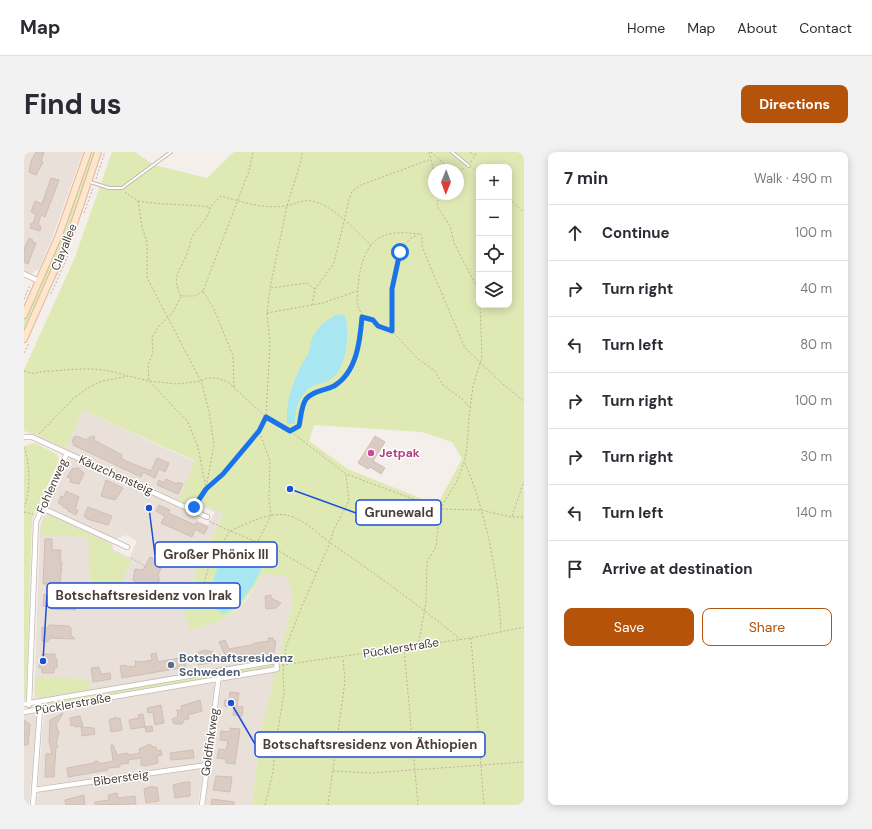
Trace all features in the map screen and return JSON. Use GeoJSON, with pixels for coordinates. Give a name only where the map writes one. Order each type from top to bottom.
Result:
{"type":"FeatureCollection","features":[{"type":"Feature","properties":{"kind":"main road","name":"Clayallee"},"geometry":{"type":"LineString","coordinates":[[24,315],[59,234],[88,152]]}},
{"type":"Feature","properties":{"kind":"main road","name":"Clayallee"},"geometry":{"type":"LineString","coordinates":[[24,339],[68,239],[98,152]]}},
{"type":"Feature","properties":{"kind":"street"},"geometry":{"type":"LineString","coordinates":[[24,274],[39,281]]}},
{"type":"Feature","properties":{"kind":"street","name":"Käuzchensteig"},"geometry":{"type":"LineString","coordinates":[[24,437],[32,437],[207,517]]}},
{"type":"Feature","properties":{"kind":"street","name":"Fohlenweg"},"geometry":{"type":"LineString","coordinates":[[30,711],[27,704],[36,522],[67,453]]}},
{"type":"Feature","properties":{"kind":"street"},"geometry":{"type":"LineString","coordinates":[[42,508],[127,547]]}},
{"type":"Feature","properties":{"kind":"street","name":"Pücklerstraße"},"geometry":{"type":"LineString","coordinates":[[24,712],[277,668],[276,661],[27,704]]}},
{"type":"Feature","properties":{"kind":"street"},"geometry":{"type":"LineString","coordinates":[[216,672],[218,679]]}},
{"type":"Feature","properties":{"kind":"street","name":"Goldfinkweg"},"geometry":{"type":"LineString","coordinates":[[202,805],[218,679]]}},
{"type":"Feature","properties":{"kind":"street"},"geometry":{"type":"LineString","coordinates":[[33,805],[40,709],[39,702]]}},
{"type":"Feature","properties":{"kind":"street","name":"Bibersteig"},"geometry":{"type":"LineString","coordinates":[[34,790],[207,765]]}},
{"type":"Feature","properties":{"kind":"lane"},"geometry":{"type":"LineString","coordinates":[[88,181],[109,188],[122,188],[170,152]]}},
{"type":"Feature","properties":{"kind":"lane"},"geometry":{"type":"LineString","coordinates":[[452,152],[469,166]]}},
{"type":"Feature","properties":{"kind":"path"},"geometry":{"type":"LineString","coordinates":[[181,296],[195,296],[203,291],[249,171],[253,152]]}},
{"type":"Feature","properties":{"kind":"path"},"geometry":{"type":"LineString","coordinates":[[194,507],[206,489],[223,474],[259,431],[266,417],[270,343],[268,313],[270,288],[287,206],[301,161],[302,152]]}},
{"type":"Feature","properties":{"kind":"path"},"geometry":{"type":"LineString","coordinates":[[430,152],[432,164]]}},
{"type":"Feature","properties":{"kind":"path"},"geometry":{"type":"LineString","coordinates":[[430,152],[444,164]]}},
{"type":"Feature","properties":{"kind":"path"},"geometry":{"type":"LineString","coordinates":[[470,152],[475,156]]}},
{"type":"Feature","properties":{"kind":"path"},"geometry":{"type":"LineString","coordinates":[[464,168],[469,166],[478,152]]}},
{"type":"Feature","properties":{"kind":"path"},"geometry":{"type":"LineString","coordinates":[[312,305],[315,289],[334,263],[352,191],[361,185],[431,159]]}},
{"type":"Feature","properties":{"kind":"path"},"geometry":{"type":"LineString","coordinates":[[469,166],[476,172]]}},
{"type":"Feature","properties":{"kind":"path"},"geometry":{"type":"LineString","coordinates":[[122,188],[126,194],[138,201],[154,204],[179,203],[210,207]]}},
{"type":"Feature","properties":{"kind":"path"},"geometry":{"type":"LineString","coordinates":[[181,296],[176,287],[176,275],[187,255],[194,234],[210,214],[210,207],[221,196],[260,206],[287,206],[300,202],[312,201],[336,212],[371,245]]}},
{"type":"Feature","properties":{"kind":"path"},"geometry":{"type":"LineString","coordinates":[[440,200],[438,208],[450,226],[454,243],[476,285]]}},
{"type":"Feature","properties":{"kind":"path"},"geometry":{"type":"LineString","coordinates":[[510,200],[524,212]]}},
{"type":"Feature","properties":{"kind":"path"},"geometry":{"type":"LineString","coordinates":[[138,201],[142,227],[147,242],[147,278],[201,381],[214,445],[206,489]]}},
{"type":"Feature","properties":{"kind":"path"},"geometry":{"type":"LineString","coordinates":[[290,431],[299,426],[305,400],[316,391],[332,387],[347,375],[357,354],[362,317],[358,307],[358,291],[362,266],[371,245],[382,236],[394,234],[420,234]]}},
{"type":"Feature","properties":{"kind":"path"},"geometry":{"type":"LineString","coordinates":[[392,331],[392,289],[396,264],[404,245],[409,239],[420,234]]}},
{"type":"Feature","properties":{"kind":"path"},"geometry":{"type":"LineString","coordinates":[[420,234],[429,264],[465,348],[524,401]]}},
{"type":"Feature","properties":{"kind":"path"},"geometry":{"type":"LineString","coordinates":[[270,288],[307,283],[315,289]]}},
{"type":"Feature","properties":{"kind":"path"},"geometry":{"type":"LineString","coordinates":[[24,299],[30,286]]}},
{"type":"Feature","properties":{"kind":"path"},"geometry":{"type":"LineString","coordinates":[[203,291],[214,309],[233,356],[234,388]]}},
{"type":"Feature","properties":{"kind":"path"},"geometry":{"type":"LineString","coordinates":[[268,313],[324,303],[358,291]]}},
{"type":"Feature","properties":{"kind":"path"},"geometry":{"type":"LineString","coordinates":[[181,296],[173,312],[167,316],[152,337],[153,353],[148,365],[149,381],[188,422],[198,447],[206,489]]}},
{"type":"Feature","properties":{"kind":"path"},"geometry":{"type":"LineString","coordinates":[[418,646],[424,609],[427,562],[436,547],[440,509],[456,482],[464,462],[474,386],[482,357],[480,308]]}},
{"type":"Feature","properties":{"kind":"path"},"geometry":{"type":"LineString","coordinates":[[362,317],[373,320],[378,326],[392,331],[418,359],[434,370],[443,385],[461,398],[471,408]]}},
{"type":"Feature","properties":{"kind":"path"},"geometry":{"type":"LineString","coordinates":[[24,371],[35,375],[46,371],[91,368],[112,370],[149,381],[177,384],[201,381],[207,378],[217,378],[228,382],[266,417],[290,431],[346,474],[440,509],[481,510],[511,517],[524,517]]}},
{"type":"Feature","properties":{"kind":"path"},"geometry":{"type":"LineString","coordinates":[[37,436],[74,398],[88,388],[102,381],[128,376]]}},
{"type":"Feature","properties":{"kind":"path"},"geometry":{"type":"LineString","coordinates":[[258,542],[271,516],[269,500],[270,461],[259,431]]}},
{"type":"Feature","properties":{"kind":"path"},"geometry":{"type":"LineString","coordinates":[[24,447],[28,474],[29,496],[24,507]]}},
{"type":"Feature","properties":{"kind":"path"},"geometry":{"type":"LineString","coordinates":[[464,462],[476,488],[493,560],[501,631]]}},
{"type":"Feature","properties":{"kind":"path"},"geometry":{"type":"LineString","coordinates":[[265,805],[273,772],[275,747],[284,693],[284,664],[286,647],[330,543],[334,529],[349,501],[346,474]]}},
{"type":"Feature","properties":{"kind":"path"},"geometry":{"type":"LineString","coordinates":[[511,517],[524,481]]}},
{"type":"Feature","properties":{"kind":"path"},"geometry":{"type":"LineString","coordinates":[[24,512],[34,514]]}},
{"type":"Feature","properties":{"kind":"path"},"geometry":{"type":"LineString","coordinates":[[182,604],[186,594],[204,584],[211,560],[230,531],[271,516],[286,515],[312,527],[330,543],[372,570],[424,609],[460,639]]}},
{"type":"Feature","properties":{"kind":"path"},"geometry":{"type":"LineString","coordinates":[[213,523],[277,550],[317,573]]}},
{"type":"Feature","properties":{"kind":"path"},"geometry":{"type":"LineString","coordinates":[[131,558],[141,563],[146,568]]}},
{"type":"Feature","properties":{"kind":"path","name":"Pücklerstraße"},"geometry":{"type":"LineString","coordinates":[[276,665],[343,657],[471,638],[524,627]]}},
{"type":"Feature","properties":{"kind":"path"},"geometry":{"type":"LineString","coordinates":[[471,638],[484,805]]}},
{"type":"Feature","properties":{"kind":"path"},"geometry":{"type":"LineString","coordinates":[[404,648],[418,805]]}},
{"type":"Feature","properties":{"kind":"path"},"geometry":{"type":"LineString","coordinates":[[328,805],[344,682],[343,657]]}},
{"type":"Feature","properties":{"kind":"path"},"geometry":{"type":"LineString","coordinates":[[333,770],[371,773],[524,762]]}},
{"type":"Feature","properties":{"kind":"shaded area"},"geometry":{"type":"Polygon","coordinates":[[[24,152],[83,152],[51,241],[38,271],[35,270],[32,274],[24,271],[24,152]]]}},
{"type":"Feature","properties":{"kind":"shaded area"},"geometry":{"type":"Polygon","coordinates":[[[83,410],[195,462],[203,504],[223,513],[183,601],[204,627],[227,617],[236,611],[248,598],[263,574],[288,577],[293,601],[279,659],[34,700],[40,525],[44,514],[47,513],[112,543],[114,550],[130,557],[137,541],[126,535],[116,539],[48,508],[48,504],[69,458],[73,458],[196,514],[199,521],[208,525],[215,512],[204,507],[196,509],[24,431],[24,429],[66,448],[83,410]]]}},
{"type":"Feature","properties":{"kind":"shaded area"},"geometry":{"type":"Polygon","coordinates":[[[276,672],[260,735],[252,805],[205,805],[222,681],[276,672]]]}},
{"type":"Feature","properties":{"kind":"shaded area"},"geometry":{"type":"Polygon","coordinates":[[[212,683],[215,684],[203,764],[38,786],[44,711],[212,683]]]}},
{"type":"Feature","properties":{"kind":"shaded area"},"geometry":{"type":"Polygon","coordinates":[[[35,713],[37,716],[29,805],[24,805],[24,715],[35,713]]]}},
{"type":"Feature","properties":{"kind":"shaded area"},"geometry":{"type":"Polygon","coordinates":[[[201,769],[203,770],[198,805],[36,805],[38,792],[201,769]]]}},
{"type":"Feature","properties":{"kind":"green space"},"geometry":{"type":"Polygon","coordinates":[[[91,152],[96,152],[61,250],[24,332],[24,321],[39,289],[91,152]]]}},
{"type":"Feature","properties":{"kind":"green space"},"geometry":{"type":"Polygon","coordinates":[[[112,152],[135,152],[154,165],[207,178],[234,152],[524,152],[524,805],[252,805],[260,735],[293,601],[288,577],[263,574],[241,605],[233,612],[214,623],[188,630],[183,601],[223,514],[203,504],[195,507],[179,499],[195,461],[83,410],[66,448],[24,429],[24,370],[75,257],[112,152]],[[314,425],[309,441],[348,469],[437,505],[462,459],[452,442],[422,432],[314,425]]]}},
{"type":"Feature","properties":{"kind":"green space"},"geometry":{"type":"Polygon","coordinates":[[[35,443],[57,454],[59,460],[32,519],[26,699],[24,700],[24,446],[35,443]]]}},
{"type":"Feature","properties":{"kind":"green space"},"geometry":{"type":"Polygon","coordinates":[[[50,516],[111,544],[112,551],[131,560],[115,599],[91,588],[88,537],[41,535],[42,522],[44,518],[50,516]]]}},
{"type":"Feature","properties":{"kind":"green space"},"geometry":{"type":"Polygon","coordinates":[[[273,664],[274,667],[223,676],[223,673],[273,664]]]}},
{"type":"Feature","properties":{"kind":"green space"},"geometry":{"type":"Polygon","coordinates":[[[209,675],[210,678],[44,706],[45,703],[209,675]]]}},
{"type":"Feature","properties":{"kind":"green space"},"geometry":{"type":"Polygon","coordinates":[[[35,677],[88,679],[90,689],[39,698],[35,694],[35,677]]]}},
{"type":"Feature","properties":{"kind":"water"},"geometry":{"type":"Polygon","coordinates":[[[338,314],[345,316],[347,332],[346,349],[341,366],[337,373],[330,379],[311,387],[306,391],[297,406],[295,424],[287,424],[289,396],[299,370],[309,352],[313,337],[322,325],[338,314]]]}},
{"type":"Feature","properties":{"kind":"water"},"geometry":{"type":"Polygon","coordinates":[[[243,542],[254,543],[261,551],[263,560],[255,582],[248,592],[231,610],[224,614],[216,609],[213,589],[214,579],[221,561],[227,553],[243,542]]]}},
{"type":"Feature","properties":{"kind":"building"},"geometry":{"type":"Polygon","coordinates":[[[36,152],[44,152],[41,161],[43,162],[36,175],[29,172],[31,161],[36,152]]]}},
{"type":"Feature","properties":{"kind":"building"},"geometry":{"type":"Polygon","coordinates":[[[51,178],[59,180],[45,217],[41,215],[38,225],[41,226],[40,231],[30,228],[36,214],[31,212],[35,201],[42,204],[51,178]]]}},
{"type":"Feature","properties":{"kind":"building"},"geometry":{"type":"Polygon","coordinates":[[[29,238],[33,240],[32,242],[36,243],[28,264],[24,262],[24,249],[29,238]]]}},
{"type":"Feature","properties":{"kind":"building"},"geometry":{"type":"Polygon","coordinates":[[[77,436],[86,440],[92,436],[95,437],[94,440],[122,455],[121,458],[151,471],[157,458],[169,463],[165,472],[159,469],[155,478],[143,472],[141,477],[73,445],[74,443],[72,442],[74,437],[77,436]]]}},
{"type":"Feature","properties":{"kind":"building","name":"Jetpak"},"geometry":{"type":"Polygon","coordinates":[[[375,436],[385,442],[373,461],[385,468],[381,474],[370,467],[368,469],[358,463],[375,436]]]}},
{"type":"Feature","properties":{"kind":"building"},"geometry":{"type":"Polygon","coordinates":[[[77,467],[84,473],[79,484],[70,482],[71,479],[67,477],[73,468],[76,469],[77,467]]]}},
{"type":"Feature","properties":{"kind":"building"},"geometry":{"type":"Polygon","coordinates":[[[166,479],[177,484],[178,482],[183,484],[178,494],[157,485],[159,480],[164,483],[166,479]]]}},
{"type":"Feature","properties":{"kind":"building"},"geometry":{"type":"Polygon","coordinates":[[[106,480],[123,488],[115,500],[101,496],[106,480]]]}},
{"type":"Feature","properties":{"kind":"building"},"geometry":{"type":"Polygon","coordinates":[[[66,491],[79,497],[75,509],[78,510],[76,515],[58,503],[61,496],[64,497],[66,491]]]}},
{"type":"Feature","properties":{"kind":"building"},"geometry":{"type":"Polygon","coordinates":[[[159,505],[170,510],[168,513],[195,525],[196,522],[208,527],[204,534],[195,529],[192,537],[161,523],[165,516],[156,511],[159,505]]]}},
{"type":"Feature","properties":{"kind":"building"},"geometry":{"type":"Polygon","coordinates":[[[88,507],[112,516],[108,525],[87,519],[84,516],[88,507]]]}},
{"type":"Feature","properties":{"kind":"building"},"geometry":{"type":"Polygon","coordinates":[[[45,539],[52,539],[52,550],[61,550],[60,561],[62,562],[60,584],[43,584],[45,539]]]}},
{"type":"Feature","properties":{"kind":"building"},"geometry":{"type":"Polygon","coordinates":[[[150,557],[164,562],[158,575],[158,580],[160,580],[151,595],[136,589],[138,583],[133,580],[135,569],[143,570],[150,557]]]}},
{"type":"Feature","properties":{"kind":"building"},"geometry":{"type":"Polygon","coordinates":[[[44,594],[70,597],[72,606],[76,610],[50,609],[50,606],[43,606],[44,594]]]}},
{"type":"Feature","properties":{"kind":"building"},"geometry":{"type":"Polygon","coordinates":[[[271,595],[271,598],[281,603],[276,608],[266,609],[265,596],[271,595]]]}},
{"type":"Feature","properties":{"kind":"building"},"geometry":{"type":"Polygon","coordinates":[[[49,625],[69,626],[71,628],[71,635],[75,639],[51,638],[47,642],[42,641],[42,627],[49,628],[49,625]]]}},
{"type":"Feature","properties":{"kind":"building"},"geometry":{"type":"Polygon","coordinates":[[[268,638],[273,638],[274,641],[276,641],[274,653],[267,655],[267,653],[247,658],[246,654],[226,657],[219,642],[225,640],[229,649],[269,641],[268,638]]]}},
{"type":"Feature","properties":{"kind":"building"},"geometry":{"type":"Polygon","coordinates":[[[205,650],[213,652],[214,656],[221,655],[223,661],[198,665],[195,654],[205,650]]]}},
{"type":"Feature","properties":{"kind":"building"},"geometry":{"type":"Polygon","coordinates":[[[156,653],[158,662],[184,657],[186,667],[122,678],[120,666],[136,666],[135,661],[141,662],[152,660],[151,654],[156,653]]]}},
{"type":"Feature","properties":{"kind":"building"},"geometry":{"type":"Polygon","coordinates":[[[42,654],[55,654],[55,659],[57,659],[57,668],[54,668],[54,673],[42,673],[42,668],[39,668],[42,654]]]}},
{"type":"Feature","properties":{"kind":"building"},"geometry":{"type":"Polygon","coordinates":[[[99,667],[101,674],[110,673],[111,679],[93,682],[91,668],[99,667]]]}},
{"type":"Feature","properties":{"kind":"building"},"geometry":{"type":"Polygon","coordinates":[[[230,692],[239,693],[237,706],[243,707],[242,716],[233,715],[234,707],[224,706],[225,700],[229,700],[230,692]]]}},
{"type":"Feature","properties":{"kind":"building"},"geometry":{"type":"Polygon","coordinates":[[[200,700],[202,711],[188,715],[189,719],[185,719],[182,724],[174,724],[172,719],[178,717],[177,710],[182,710],[181,706],[200,700]]]}},
{"type":"Feature","properties":{"kind":"building"},"geometry":{"type":"Polygon","coordinates":[[[161,705],[164,723],[155,725],[153,712],[148,713],[147,708],[161,705]]]}},
{"type":"Feature","properties":{"kind":"building"},"geometry":{"type":"Polygon","coordinates":[[[63,713],[56,725],[59,733],[56,743],[58,747],[56,748],[54,777],[45,777],[46,754],[52,754],[49,741],[50,720],[63,713]]]}},
{"type":"Feature","properties":{"kind":"building"},"geometry":{"type":"Polygon","coordinates":[[[143,714],[145,727],[131,729],[129,720],[139,718],[138,715],[143,714]]]}},
{"type":"Feature","properties":{"kind":"building"},"geometry":{"type":"Polygon","coordinates":[[[80,716],[83,726],[71,726],[70,718],[80,716]]]}},
{"type":"Feature","properties":{"kind":"building"},"geometry":{"type":"Polygon","coordinates":[[[116,717],[117,719],[120,718],[122,730],[111,732],[109,720],[116,717]]]}},
{"type":"Feature","properties":{"kind":"building"},"geometry":{"type":"Polygon","coordinates":[[[24,720],[30,724],[28,745],[24,745],[24,720]]]}},
{"type":"Feature","properties":{"kind":"building"},"geometry":{"type":"Polygon","coordinates":[[[152,726],[153,731],[146,732],[145,727],[152,726]]]}},
{"type":"Feature","properties":{"kind":"building"},"geometry":{"type":"Polygon","coordinates":[[[81,727],[94,728],[95,734],[82,736],[81,727]]]}},
{"type":"Feature","properties":{"kind":"building"},"geometry":{"type":"Polygon","coordinates":[[[230,728],[240,729],[235,764],[226,763],[226,759],[217,758],[219,749],[226,750],[228,741],[220,740],[221,731],[230,732],[230,728]]]}},
{"type":"Feature","properties":{"kind":"building"},"geometry":{"type":"Polygon","coordinates":[[[150,744],[153,747],[156,747],[157,751],[161,750],[162,755],[157,756],[158,763],[146,766],[141,765],[141,758],[128,760],[129,763],[120,764],[120,767],[108,768],[108,770],[68,777],[67,768],[98,761],[99,764],[113,761],[111,745],[113,745],[117,755],[127,753],[128,755],[140,753],[139,749],[150,744]]]}},
{"type":"Feature","properties":{"kind":"building"},"geometry":{"type":"Polygon","coordinates":[[[193,750],[194,758],[171,760],[170,753],[193,750]]]}},
{"type":"Feature","properties":{"kind":"building"},"geometry":{"type":"Polygon","coordinates":[[[216,776],[232,777],[230,792],[213,790],[216,776]]]}},
{"type":"Feature","properties":{"kind":"building"},"geometry":{"type":"Polygon","coordinates":[[[190,782],[190,796],[175,798],[173,785],[190,782]]]}},
{"type":"Feature","properties":{"kind":"building"},"geometry":{"type":"Polygon","coordinates":[[[153,786],[154,788],[157,787],[159,801],[146,803],[144,789],[153,786]]]}},
{"type":"Feature","properties":{"kind":"building"},"geometry":{"type":"Polygon","coordinates":[[[117,793],[118,798],[135,796],[136,804],[95,805],[95,802],[109,800],[108,795],[117,793]]]}},
{"type":"Feature","properties":{"kind":"building"},"geometry":{"type":"Polygon","coordinates":[[[84,795],[85,805],[66,805],[65,800],[84,795]]]}},
{"type":"Feature","properties":{"kind":"building"},"geometry":{"type":"Polygon","coordinates":[[[212,799],[234,802],[234,805],[211,805],[212,799]]]}},
{"type":"Feature","properties":{"kind":"place","name":"Jetpak"},"geometry":{"type":"Point","coordinates":[371,453]}},
{"type":"Feature","properties":{"kind":"place","name":"Grunewald"},"geometry":{"type":"Point","coordinates":[290,489]}},
{"type":"Feature","properties":{"kind":"place","name":"Großer Phönix III"},"geometry":{"type":"Point","coordinates":[149,508]}},
{"type":"Feature","properties":{"kind":"place","name":"Botschaftsresidenz von Irak"},"geometry":{"type":"Point","coordinates":[43,661]}},
{"type":"Feature","properties":{"kind":"place","name":"Botschaftsresidenz Schweden"},"geometry":{"type":"Point","coordinates":[171,665]}},
{"type":"Feature","properties":{"kind":"place","name":"Botschaftsresidenz von Äthiopien"},"geometry":{"type":"Point","coordinates":[231,703]}},
{"type":"Feature","properties":{"kind":"route"},"geometry":{"type":"LineString","coordinates":[[194,507],[206,489],[223,474],[259,431],[266,417],[290,431],[299,426],[305,400],[316,391],[332,387],[345,378],[357,354],[362,317],[373,320],[378,326],[392,331],[392,289],[396,264],[400,252]]}}]}
